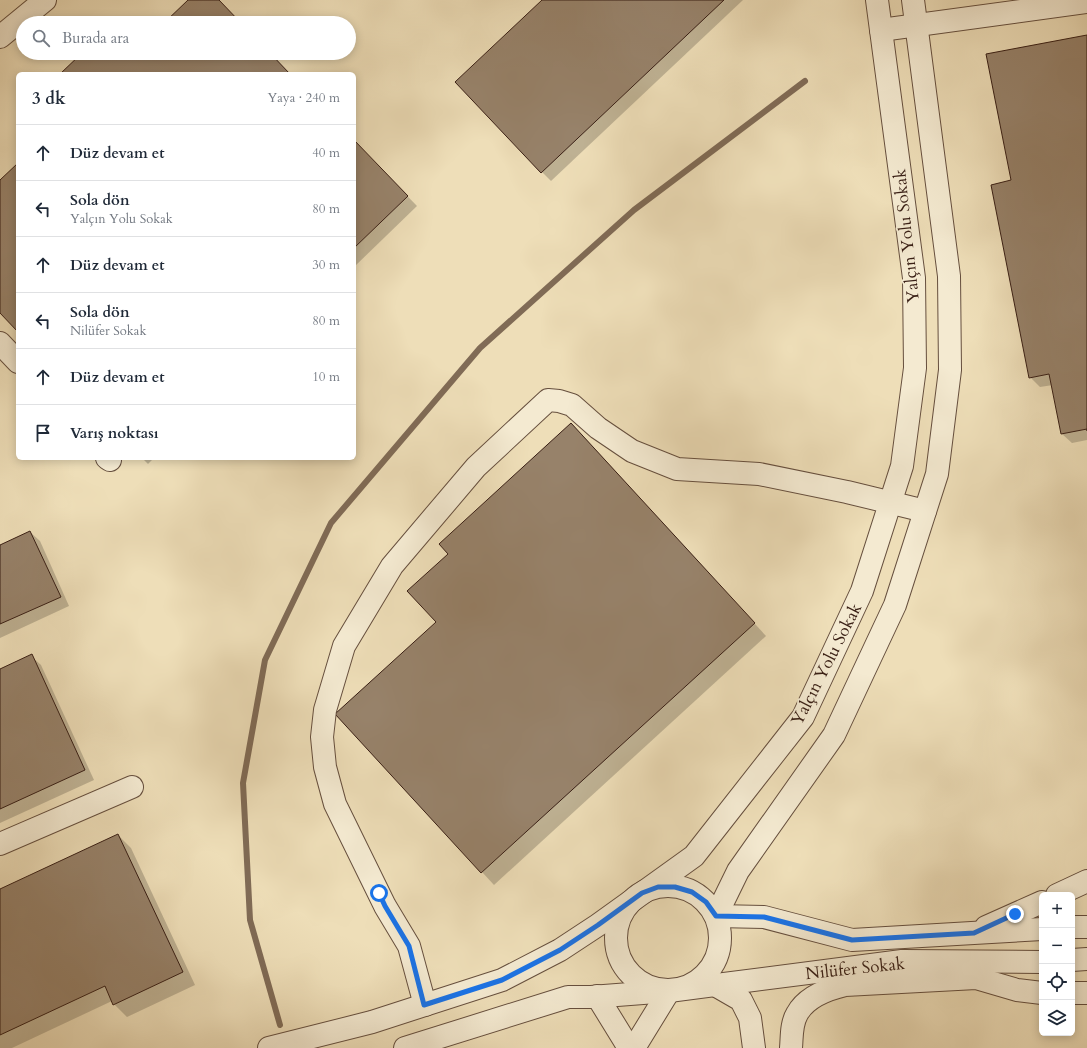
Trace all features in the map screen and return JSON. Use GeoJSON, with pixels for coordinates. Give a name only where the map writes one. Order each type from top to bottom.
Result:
{"type":"FeatureCollection","features":[{"type":"Feature","properties":{"kind":"street"},"geometry":{"type":"LineString","coordinates":[[26,16],[45,0]]}},
{"type":"Feature","properties":{"kind":"street","name":"Yalçın Yolu Sokak"},"geometry":{"type":"LineString","coordinates":[[269,1048],[372,1022],[502,980],[560,950],[598,925],[694,856],[803,717],[862,591],[891,503],[902,466],[915,368],[914,278],[877,0]]}},
{"type":"Feature","properties":{"kind":"street","name":"Yalçın Yolu Sokak"},"geometry":{"type":"LineString","coordinates":[[716,916],[738,871],[834,735],[895,605],[937,474],[950,370],[949,276],[913,0]]}},
{"type":"Feature","properties":{"kind":"street"},"geometry":{"type":"LineString","coordinates":[[881,30],[1087,2]]}},
{"type":"Feature","properties":{"kind":"street"},"geometry":{"type":"LineString","coordinates":[[0,37],[16,24]]}},
{"type":"Feature","properties":{"kind":"street"},"geometry":{"type":"LineString","coordinates":[[0,343],[16,360]]}},
{"type":"Feature","properties":{"kind":"street"},"geometry":{"type":"LineString","coordinates":[[424,1005],[409,946],[385,906],[335,804],[325,766],[322,737],[325,710],[344,646],[392,566],[476,467],[548,400],[559,401],[572,405],[598,428],[632,452],[677,468],[759,474],[847,492],[925,511]]}},
{"type":"Feature","properties":{"kind":"street"},"geometry":{"type":"LineString","coordinates":[[0,844],[132,788]]}},
{"type":"Feature","properties":{"kind":"street"},"geometry":{"type":"LineString","coordinates":[[1063,892],[1087,881]]}},
{"type":"Feature","properties":{"kind":"street"},"geometry":{"type":"LineString","coordinates":[[406,1048],[568,997],[669,991],[686,988],[702,979],[713,966],[719,950],[720,932],[716,916],[706,902],[692,892],[675,887],[658,887],[642,893],[628,904],[620,919],[616,936],[618,953],[625,968],[637,980],[652,988],[669,991]]}},
{"type":"Feature","properties":{"kind":"street"},"geometry":{"type":"LineString","coordinates":[[974,933],[1039,903]]}},
{"type":"Feature","properties":{"kind":"street","name":"Nilüfer Sokak"},"geometry":{"type":"LineString","coordinates":[[716,916],[764,917],[852,940],[1039,929]]}},
{"type":"Feature","properties":{"kind":"street"},"geometry":{"type":"LineString","coordinates":[[1075,927],[1087,927]]}},
{"type":"Feature","properties":{"kind":"street"},"geometry":{"type":"LineString","coordinates":[[1075,960],[1087,959]]}},
{"type":"Feature","properties":{"kind":"street","name":"Nilüfer Sokak"},"geometry":{"type":"LineString","coordinates":[[669,991],[902,961],[1039,962]]}},
{"type":"Feature","properties":{"kind":"street"},"geometry":{"type":"LineString","coordinates":[[791,1048],[794,1023],[797,1014],[804,1005],[822,993],[845,985],[976,978],[1017,990],[1039,993]]}},
{"type":"Feature","properties":{"kind":"street"},"geometry":{"type":"LineString","coordinates":[[715,985],[741,1000],[750,1018],[754,1048]]}},
{"type":"Feature","properties":{"kind":"street"},"geometry":{"type":"LineString","coordinates":[[634,1048],[669,991]]}},
{"type":"Feature","properties":{"kind":"street"},"geometry":{"type":"LineString","coordinates":[[1075,994],[1087,993]]}},
{"type":"Feature","properties":{"kind":"street"},"geometry":{"type":"LineString","coordinates":[[597,996],[630,1048]]}},
{"type":"Feature","properties":{"kind":"building"},"geometry":{"type":"Polygon","coordinates":[[[188,0],[219,0],[234,16],[171,16],[188,0]]]}},
{"type":"Feature","properties":{"kind":"building"},"geometry":{"type":"Polygon","coordinates":[[[542,0],[724,0],[541,173],[455,82],[542,0]]]}},
{"type":"Feature","properties":{"kind":"building"},"geometry":{"type":"Polygon","coordinates":[[[1087,35],[1087,429],[1061,434],[1049,374],[1029,378],[991,185],[1011,180],[986,54],[1087,35]]]}},
{"type":"Feature","properties":{"kind":"building"},"geometry":{"type":"Polygon","coordinates":[[[75,60],[277,60],[288,72],[62,72],[75,60]]]}},
{"type":"Feature","properties":{"kind":"building"},"geometry":{"type":"Polygon","coordinates":[[[356,142],[408,196],[356,246],[356,142]]]}},
{"type":"Feature","properties":{"kind":"building"},"geometry":{"type":"Polygon","coordinates":[[[16,165],[16,330],[0,313],[0,180],[16,165]]]}},
{"type":"Feature","properties":{"kind":"building"},"geometry":{"type":"Polygon","coordinates":[[[571,423],[755,623],[481,873],[335,714],[436,622],[407,591],[448,554],[439,544],[571,423]]]}},
{"type":"Feature","properties":{"kind":"building"},"geometry":{"type":"Polygon","coordinates":[[[30,531],[61,597],[0,624],[0,545],[30,531]]]}},
{"type":"Feature","properties":{"kind":"building"},"geometry":{"type":"Polygon","coordinates":[[[32,654],[85,770],[0,809],[0,669],[32,654]]]}},
{"type":"Feature","properties":{"kind":"building"},"geometry":{"type":"Polygon","coordinates":[[[118,834],[183,972],[113,1005],[105,986],[0,1035],[0,889],[118,834]]]}},
{"type":"Feature","properties":{"kind":"waterway"},"geometry":{"type":"LineString","coordinates":[[280,1025],[250,920],[243,783],[265,660],[331,523],[480,348],[634,210],[805,81]]}},
{"type":"Feature","properties":{"kind":"route"},"geometry":{"type":"LineString","coordinates":[[379,893],[409,946],[424,1005],[502,980],[560,950],[642,893],[658,887],[675,887],[692,892],[706,902],[716,916],[764,917],[852,940],[974,933],[1015,914]]}}]}
